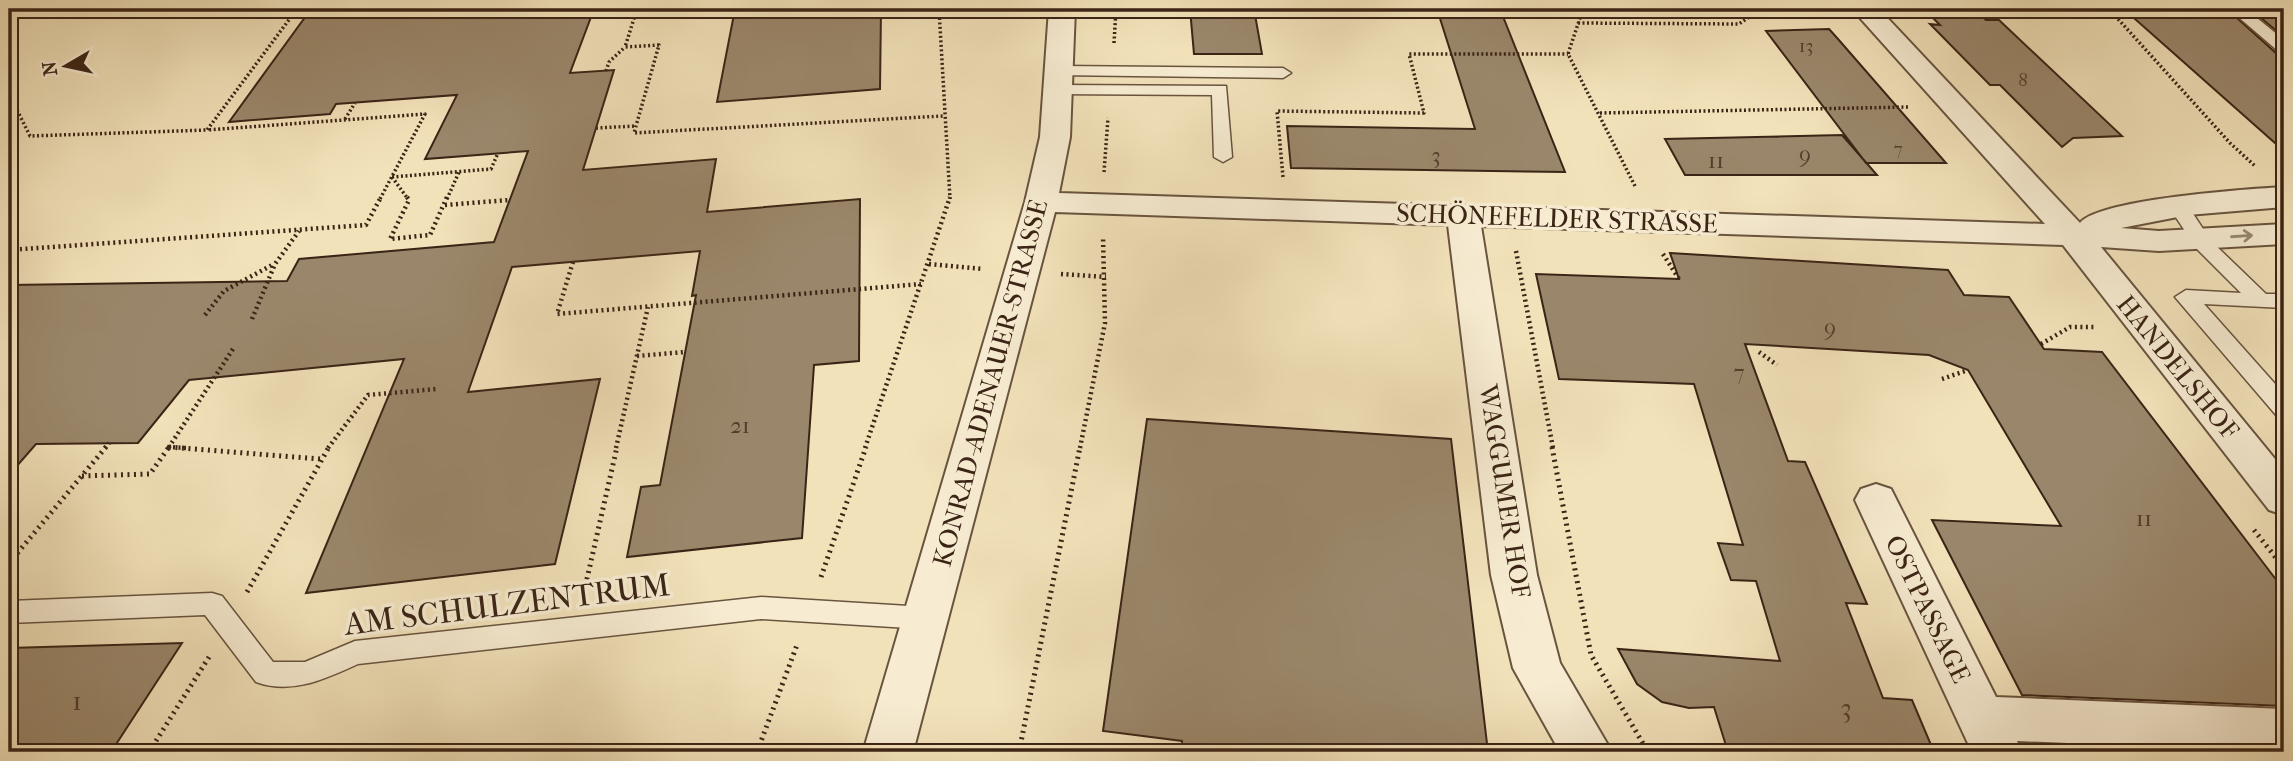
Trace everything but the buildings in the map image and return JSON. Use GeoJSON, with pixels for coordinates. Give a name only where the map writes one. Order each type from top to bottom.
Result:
{"type":"FeatureCollection","features":[{"type":"Feature","properties":{"kind":"street","name":"KONRAD-ADENAUER-STRASSE"},"geometry":{"type":"LineString","coordinates":[[888,752],[1041,202],[1055,137],[1062,9]]}},
{"type":"Feature","properties":{"kind":"street","name":"HANDELSHOF"},"geometry":{"type":"LineString","coordinates":[[1868,12],[2073,234],[2284,499]]}},
{"type":"Feature","properties":{"kind":"street","name":"SCHÖNEFELDER STRASSE"},"geometry":{"type":"LineString","coordinates":[[2073,234],[2114,219],[2179,207],[2284,197]]}},
{"type":"Feature","properties":{"kind":"street","name":"SCHÖNEFELDER STRASSE"},"geometry":{"type":"LineString","coordinates":[[1041,202],[2073,234],[2159,241],[2284,234]]}},
{"type":"Feature","properties":{"kind":"street","name":"WAGGUMER HOF"},"geometry":{"type":"LineString","coordinates":[[1463,216],[1514,575],[1537,668],[1587,752]]}},
{"type":"Feature","properties":{"kind":"street","name":"OSTPASSAGE"},"geometry":{"type":"LineString","coordinates":[[1876,500],[1989,735],[2284,731]]}},
{"type":"Feature","properties":{"kind":"lane"},"geometry":{"type":"LineString","coordinates":[[2237,9],[2284,48]]}},
{"type":"Feature","properties":{"kind":"lane"},"geometry":{"type":"LineString","coordinates":[[1060,80],[1283,73]]}},
{"type":"Feature","properties":{"kind":"lane"},"geometry":{"type":"LineString","coordinates":[[1060,80],[1220,90],[1223,157]]}},
{"type":"Feature","properties":{"kind":"lane"},"geometry":{"type":"LineString","coordinates":[[2179,207],[2185,221],[2200,240],[2260,300]]}},
{"type":"Feature","properties":{"kind":"lane"},"geometry":{"type":"LineString","coordinates":[[2284,300],[2186,297],[2284,409]]}},
{"type":"Feature","properties":{"kind":"lane","name":"AM SCHULZENTRUM"},"geometry":{"type":"LineString","coordinates":[[9,612],[212,604],[266,674],[307,674],[355,653],[761,608],[925,618]]}},
{"type":"Feature","properties":{"kind":"path"},"geometry":{"type":"LineString","coordinates":[[207,130],[297,9]]}},
{"type":"Feature","properties":{"kind":"path"},"geometry":{"type":"LineString","coordinates":[[606,71],[609,62],[625,47],[637,9]]}},
{"type":"Feature","properties":{"kind":"path"},"geometry":{"type":"LineString","coordinates":[[757,752],[810,610],[950,203],[939,9]]}},
{"type":"Feature","properties":{"kind":"path"},"geometry":{"type":"LineString","coordinates":[[1583,9],[1567,54],[1600,113],[1650,220]]}},
{"type":"Feature","properties":{"kind":"path"},"geometry":{"type":"LineString","coordinates":[[2109,9],[2231,143],[2259,169]]}},
{"type":"Feature","properties":{"kind":"path"},"geometry":{"type":"LineString","coordinates":[[1578,23],[1739,24],[1752,15],[1868,12]]}},
{"type":"Feature","properties":{"kind":"path"},"geometry":{"type":"LineString","coordinates":[[625,47],[659,45],[635,133],[943,116]]}},
{"type":"Feature","properties":{"kind":"path"},"geometry":{"type":"LineString","coordinates":[[1286,210],[1277,111],[1424,113],[1409,54],[1567,54]]}},
{"type":"Feature","properties":{"kind":"path"},"geometry":{"type":"LineString","coordinates":[[9,94],[30,136],[207,130],[425,114],[366,225],[9,250]]}},
{"type":"Feature","properties":{"kind":"path"},"geometry":{"type":"LineString","coordinates":[[345,120],[355,103]]}},
{"type":"Feature","properties":{"kind":"path"},"geometry":{"type":"LineString","coordinates":[[1600,113],[1955,106]]}},
{"type":"Feature","properties":{"kind":"path"},"geometry":{"type":"LineString","coordinates":[[596,128],[636,126]]}},
{"type":"Feature","properties":{"kind":"path"},"geometry":{"type":"LineString","coordinates":[[391,177],[491,169],[498,153]]}},
{"type":"Feature","properties":{"kind":"path"},"geometry":{"type":"LineString","coordinates":[[391,177],[410,200],[390,239],[430,235],[459,172]]}},
{"type":"Feature","properties":{"kind":"path"},"geometry":{"type":"LineString","coordinates":[[444,205],[509,200]]}},
{"type":"Feature","properties":{"kind":"path"},"geometry":{"type":"LineString","coordinates":[[252,319],[275,264],[299,230]]}},
{"type":"Feature","properties":{"kind":"path"},"geometry":{"type":"LineString","coordinates":[[1514,240],[1591,655],[1648,752]]}},
{"type":"Feature","properties":{"kind":"path"},"geometry":{"type":"LineString","coordinates":[[573,262],[557,314],[921,284]]}},
{"type":"Feature","properties":{"kind":"path"},"geometry":{"type":"LineString","coordinates":[[205,315],[224,291],[275,264]]}},
{"type":"Feature","properties":{"kind":"path"},"geometry":{"type":"LineString","coordinates":[[1019,752],[1105,323],[1106,276]]}},
{"type":"Feature","properties":{"kind":"path"},"geometry":{"type":"LineString","coordinates":[[576,628],[648,307]]}},
{"type":"Feature","properties":{"kind":"path"},"geometry":{"type":"LineString","coordinates":[[2041,344],[2070,327],[2095,327]]}},
{"type":"Feature","properties":{"kind":"path"},"geometry":{"type":"LineString","coordinates":[[81,477],[150,474],[233,349]]}},
{"type":"Feature","properties":{"kind":"path"},"geometry":{"type":"LineString","coordinates":[[637,356],[685,352]]}},
{"type":"Feature","properties":{"kind":"path"},"geometry":{"type":"LineString","coordinates":[[1759,352],[1777,365]]}},
{"type":"Feature","properties":{"kind":"path"},"geometry":{"type":"LineString","coordinates":[[1942,379],[1968,370]]}},
{"type":"Feature","properties":{"kind":"path"},"geometry":{"type":"LineString","coordinates":[[149,752],[229,625],[320,459],[368,394],[436,389]]}},
{"type":"Feature","properties":{"kind":"path"},"geometry":{"type":"LineString","coordinates":[[9,563],[109,443]]}},
{"type":"Feature","properties":{"kind":"path"},"geometry":{"type":"LineString","coordinates":[[169,447],[320,459]]}}]}
